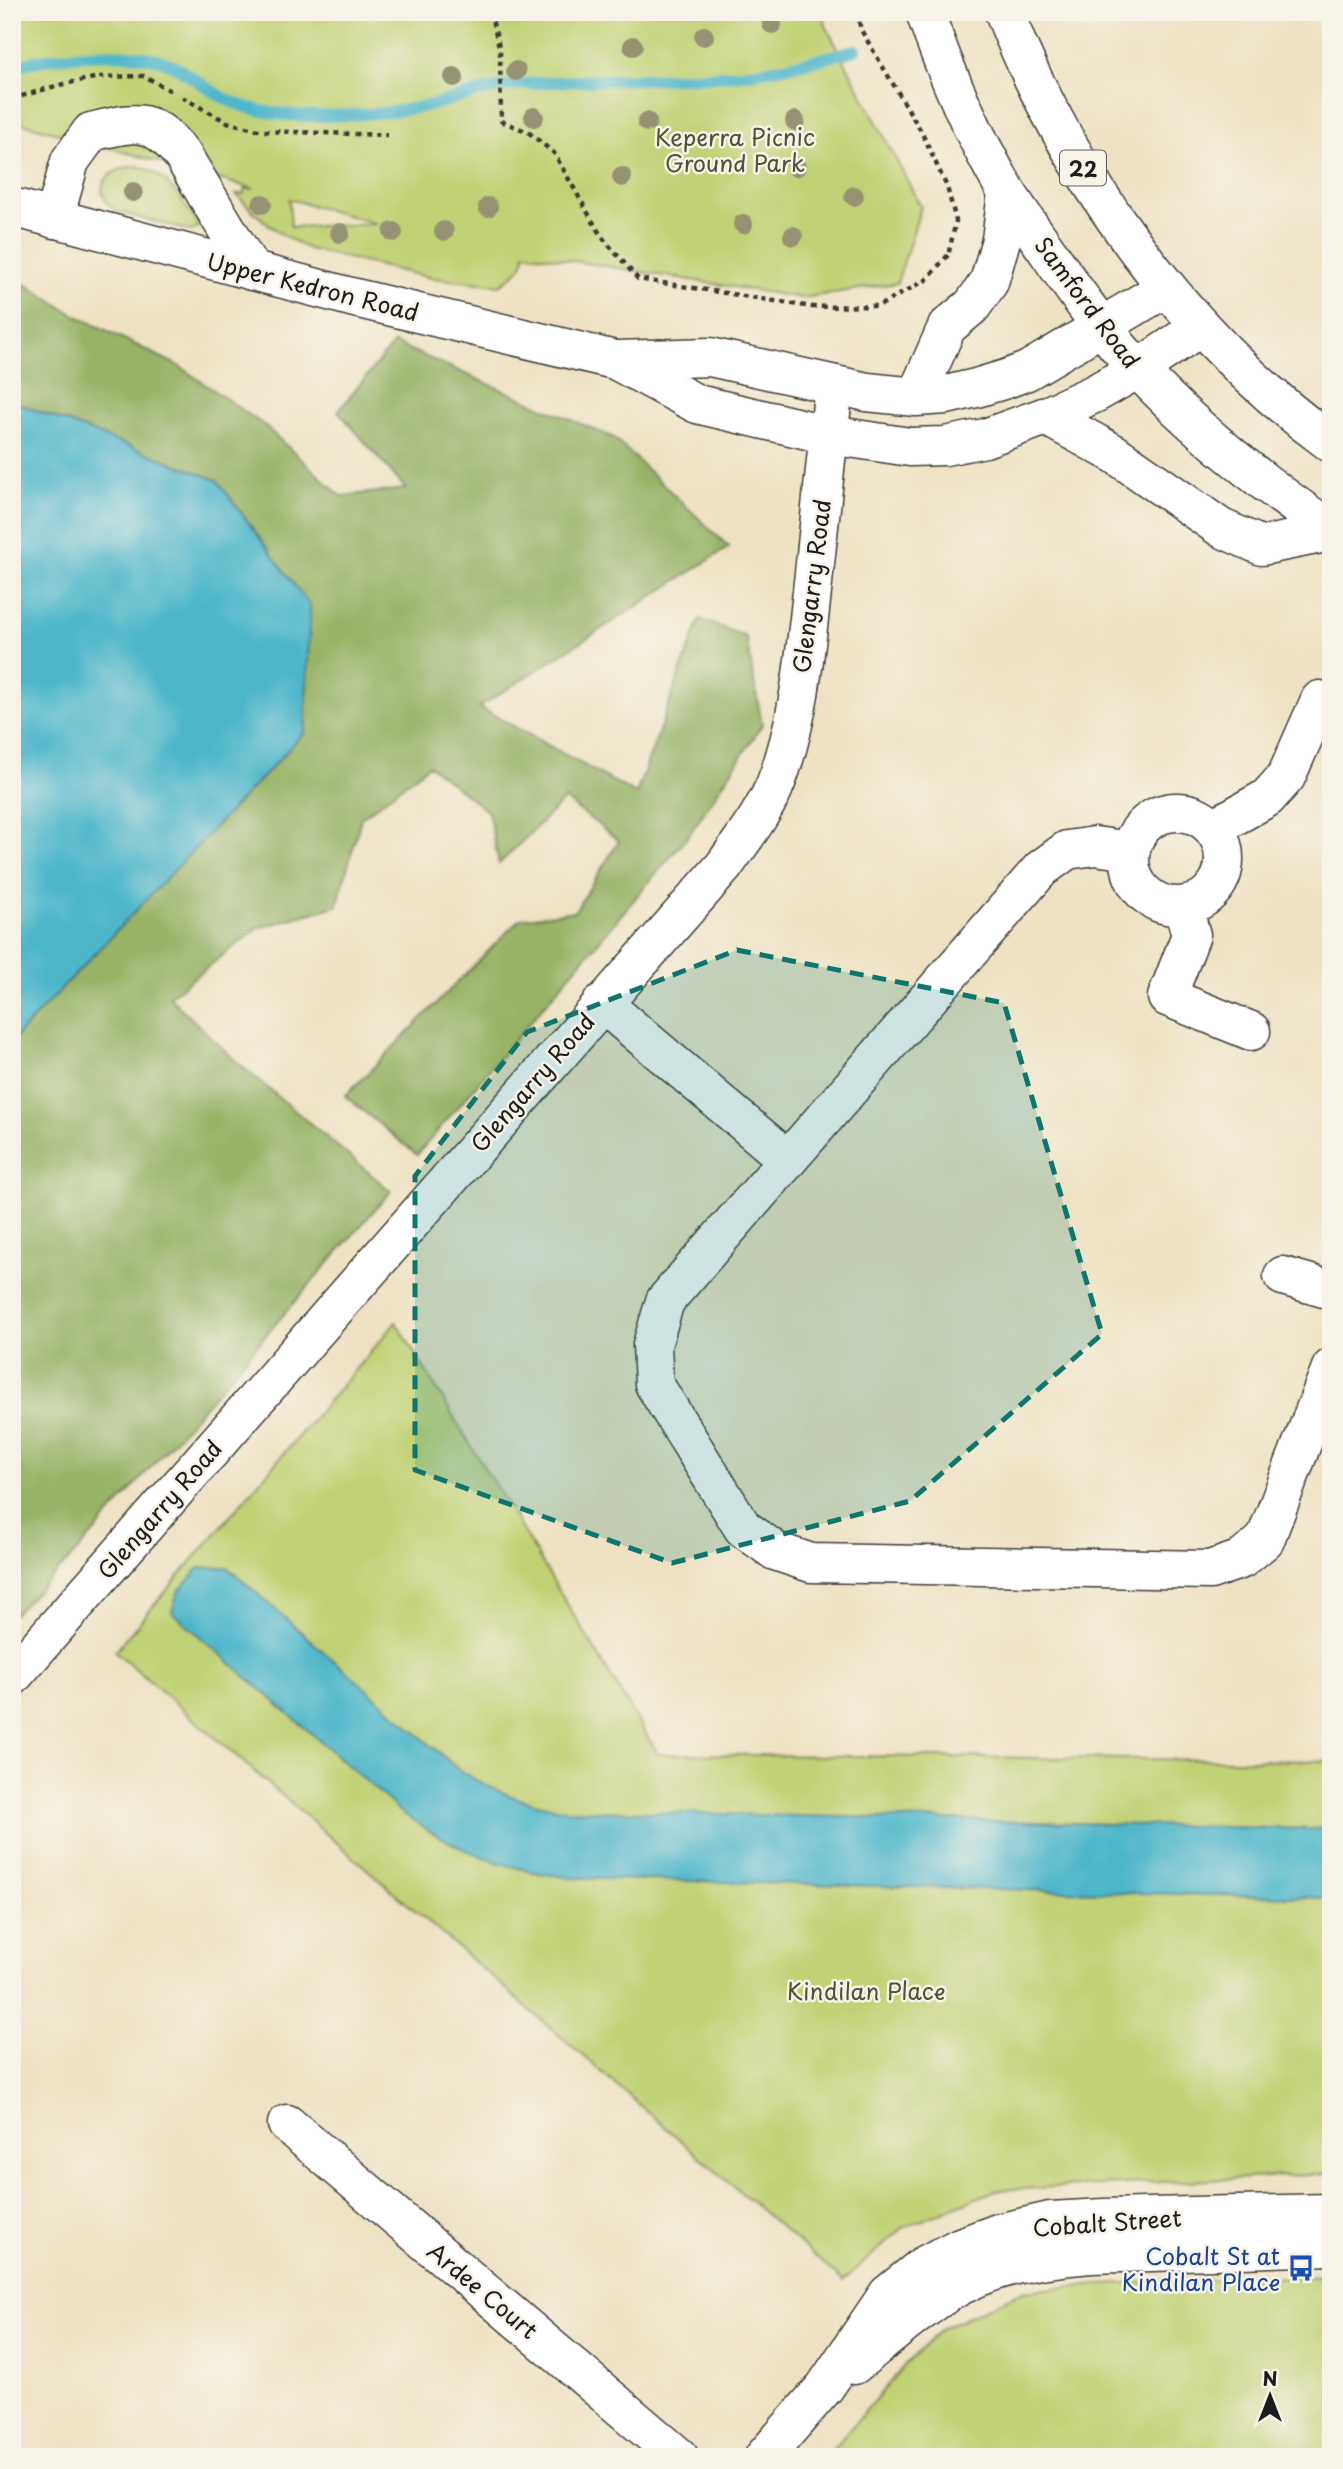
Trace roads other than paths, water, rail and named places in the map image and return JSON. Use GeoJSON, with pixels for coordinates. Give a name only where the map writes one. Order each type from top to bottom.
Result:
{"type":"FeatureCollection","features":[{"type":"Feature","properties":{"kind":"street","name":"Samford Road"},"geometry":{"type":"LineString","coordinates":[[925,12],[952,85],[1007,192],[1102,327],[1138,369],[1178,409],[1280,495],[1331,531]]}},
{"type":"Feature","properties":{"kind":"street","name":"22"},"geometry":{"type":"LineString","coordinates":[[1004,12],[1046,102],[1090,180],[1166,288],[1200,327],[1306,425],[1331,443]]}},
{"type":"Feature","properties":{"kind":"street"},"geometry":{"type":"LineString","coordinates":[[54,219],[70,161],[91,132],[138,123],[154,127],[170,139],[183,156],[252,271]]}},
{"type":"Feature","properties":{"kind":"street"},"geometry":{"type":"LineString","coordinates":[[916,397],[947,327],[972,306],[989,282],[1001,240],[1007,192]]}},
{"type":"Feature","properties":{"kind":"street","name":"Upper Kedron Road"},"geometry":{"type":"LineString","coordinates":[[12,207],[252,271],[615,360],[696,404],[829,435],[910,447],[945,446],[985,438],[1046,416],[1096,393],[1138,369],[1200,327]]}},
{"type":"Feature","properties":{"kind":"street","name":"Upper Kedron Road"},"geometry":{"type":"LineString","coordinates":[[615,360],[710,356],[867,392],[916,397],[946,395],[1006,379],[1049,359],[1166,288]]}},
{"type":"Feature","properties":{"kind":"street","name":"Glengarry Road"},"geometry":{"type":"LineString","coordinates":[[12,1677],[724,866],[758,817],[776,783],[786,753],[806,644],[834,385]]}},
{"type":"Feature","properties":{"kind":"street"},"geometry":{"type":"LineString","coordinates":[[1046,416],[1115,454],[1221,527],[1262,546],[1331,531]]}},
{"type":"Feature","properties":{"kind":"street"},"geometry":{"type":"LineString","coordinates":[[1213,828],[1267,798],[1286,777],[1320,700]]}},
{"type":"Feature","properties":{"kind":"street"},"geometry":{"type":"LineString","coordinates":[[1182,812],[1199,817],[1213,828],[1225,855],[1221,876],[1209,894],[1197,902],[1168,906],[1154,901],[1142,892],[1129,866],[1130,851],[1136,835],[1148,821],[1164,814],[1182,812]]}},
{"type":"Feature","properties":{"kind":"street"},"geometry":{"type":"LineString","coordinates":[[1130,851],[1095,846],[1067,850],[1041,869],[665,1301],[652,1345],[654,1384],[743,1528],[775,1552],[811,1563],[1210,1570],[1242,1559],[1265,1540],[1331,1368]]}},
{"type":"Feature","properties":{"kind":"street"},"geometry":{"type":"LineString","coordinates":[[1183,906],[1191,935],[1167,997],[1251,1031]]}},
{"type":"Feature","properties":{"kind":"street"},"geometry":{"type":"LineString","coordinates":[[602,1003],[788,1160]]}},
{"type":"Feature","properties":{"kind":"street"},"geometry":{"type":"LineString","coordinates":[[1283,1276],[1331,1290]]}},
{"type":"Feature","properties":{"kind":"street","name":"Ardee Court"},"geometry":{"type":"LineString","coordinates":[[287,2124],[679,2457]]}},
{"type":"Feature","properties":{"kind":"street","name":"Cobalt Street"},"geometry":{"type":"LineString","coordinates":[[764,2457],[825,2387],[888,2294],[923,2266],[960,2248],[998,2234],[1050,2221],[1331,2213]]}},
{"type":"Feature","properties":{"kind":"street","name":"Cobalt Street"},"geometry":{"type":"LineString","coordinates":[[825,2387],[944,2294],[1016,2264],[1081,2255],[1331,2246]]}},
{"type":"Feature","properties":{"kind":"water"},"geometry":{"type":"Polygon","coordinates":[[[12,401],[217,480],[310,606],[305,732],[12,1041],[12,401]]]}},
{"type":"Feature","properties":{"kind":"water"},"geometry":{"type":"Polygon","coordinates":[[[227,1567],[459,1770],[485,1785],[525,1801],[568,1810],[1331,1828],[1331,1898],[571,1878],[496,1862],[461,1848],[402,1813],[172,1612],[178,1592],[199,1568],[227,1567]]]}},
{"type":"Feature","properties":{"kind":"waterway"},"geometry":{"type":"LineString","coordinates":[[12,67],[71,56],[138,56],[174,66],[217,94],[242,106],[290,115],[331,116],[415,108],[514,85],[742,74],[771,70],[855,50]]}},
{"type":"Feature","properties":{"kind":"place","name":"Cobalt St at Kindilan Place"},"geometry":{"type":"Point","coordinates":[1301,2268]}},
{"type":"Feature","properties":{"kind":"park label","name":"Keperra Picnic Ground Park"},"geometry":{"type":"Point","coordinates":[735,149]}},
{"type":"Feature","properties":{"kind":"park label","name":"Kindilan Place"},"geometry":{"type":"Point","coordinates":[866,1990]}}]}
